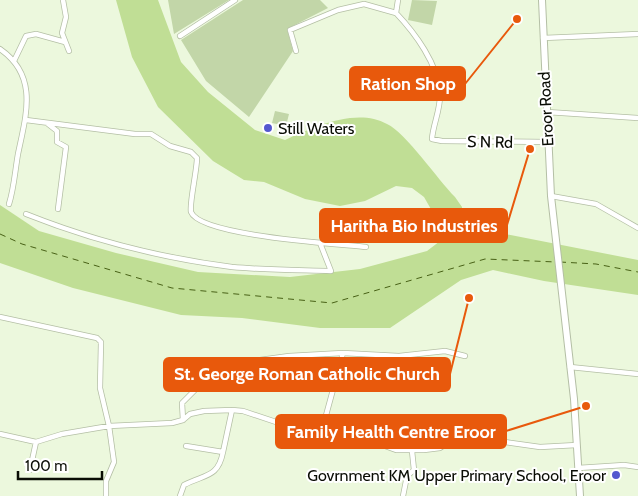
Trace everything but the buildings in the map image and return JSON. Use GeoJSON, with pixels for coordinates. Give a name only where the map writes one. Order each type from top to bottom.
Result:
{"type":"FeatureCollection","features":[{"type":"Feature","properties":{"kind":"main road","name":"Eroor Road"},"geometry":{"type":"LineString","coordinates":[[542,0],[551,196],[560,292],[570,367]]}},
{"type":"Feature","properties":{"kind":"main road"},"geometry":{"type":"LineString","coordinates":[[570,367],[580,496]]}},
{"type":"Feature","properties":{"kind":"street"},"geometry":{"type":"LineString","coordinates":[[63,0],[66,17],[62,33],[69,51]]}},
{"type":"Feature","properties":{"kind":"street"},"geometry":{"type":"LineString","coordinates":[[180,36],[235,0]]}},
{"type":"Feature","properties":{"kind":"street"},"geometry":{"type":"LineString","coordinates":[[296,51],[290,30],[316,18],[364,4],[396,13],[398,0]]}},
{"type":"Feature","properties":{"kind":"street","name":"S N Rd"},"geometry":{"type":"LineString","coordinates":[[396,13],[416,37],[432,64],[437,79],[440,93],[432,139],[442,141],[548,142]]}},
{"type":"Feature","properties":{"kind":"street"},"geometry":{"type":"LineString","coordinates":[[14,61],[26,36],[36,34],[65,42]]}},
{"type":"Feature","properties":{"kind":"street"},"geometry":{"type":"LineString","coordinates":[[543,38],[638,34]]}},
{"type":"Feature","properties":{"kind":"street"},"geometry":{"type":"LineString","coordinates":[[0,48],[14,61],[25,82],[26,120],[9,204]]}},
{"type":"Feature","properties":{"kind":"street"},"geometry":{"type":"LineString","coordinates":[[547,112],[638,118]]}},
{"type":"Feature","properties":{"kind":"street"},"geometry":{"type":"LineString","coordinates":[[26,120],[135,134],[151,134],[170,146],[191,152],[197,158],[190,210],[196,218],[209,224],[267,238],[366,247]]}},
{"type":"Feature","properties":{"kind":"street"},"geometry":{"type":"LineString","coordinates":[[46,123],[57,131],[58,142],[66,147],[58,209]]}},
{"type":"Feature","properties":{"kind":"street"},"geometry":{"type":"LineString","coordinates":[[551,196],[596,204],[638,228]]}},
{"type":"Feature","properties":{"kind":"street"},"geometry":{"type":"LineString","coordinates":[[26,214],[109,242],[203,263],[234,267],[331,271],[320,243]]}},
{"type":"Feature","properties":{"kind":"street"},"geometry":{"type":"LineString","coordinates":[[0,317],[97,338],[101,342],[100,388],[109,426],[114,462],[106,480],[106,496]]}},
{"type":"Feature","properties":{"kind":"street"},"geometry":{"type":"LineString","coordinates":[[183,420],[182,403],[198,387],[230,364],[289,356],[343,353],[398,356],[444,351],[465,356]]}},
{"type":"Feature","properties":{"kind":"street"},"geometry":{"type":"LineString","coordinates":[[322,430],[343,353]]}},
{"type":"Feature","properties":{"kind":"street"},"geometry":{"type":"LineString","coordinates":[[570,367],[638,374]]}},
{"type":"Feature","properties":{"kind":"street"},"geometry":{"type":"LineString","coordinates":[[180,496],[184,485],[215,472],[220,466],[232,410]]}},
{"type":"Feature","properties":{"kind":"street"},"geometry":{"type":"LineString","coordinates":[[0,434],[36,442],[62,434],[109,426],[160,424],[183,420],[190,414],[204,411],[232,410],[243,411],[294,428],[303,426],[322,430],[338,430],[396,450],[412,451],[440,448],[450,442],[484,439],[540,447],[577,445]]}},
{"type":"Feature","properties":{"kind":"street"},"geometry":{"type":"LineString","coordinates":[[30,470],[36,442]]}},
{"type":"Feature","properties":{"kind":"street"},"geometry":{"type":"LineString","coordinates":[[186,446],[223,452]]}},
{"type":"Feature","properties":{"kind":"street"},"geometry":{"type":"LineString","coordinates":[[403,496],[407,476],[414,470],[412,451]]}},
{"type":"Feature","properties":{"kind":"street"},"geometry":{"type":"LineString","coordinates":[[578,468],[624,465],[638,467]]}},
{"type":"Feature","properties":{"kind":"shaded area"},"geometry":{"type":"Polygon","coordinates":[[[116,0],[158,0],[181,62],[208,92],[255,130],[285,140],[322,125],[349,118],[375,119],[387,124],[403,137],[455,197],[462,207],[462,214],[472,217],[485,230],[638,260],[638,295],[544,281],[493,270],[461,280],[390,328],[320,328],[242,318],[181,315],[73,288],[0,263],[0,205],[39,231],[116,253],[198,272],[290,277],[360,269],[427,251],[444,238],[440,225],[424,197],[412,188],[396,186],[365,201],[340,206],[305,199],[264,182],[244,180],[213,161],[158,107],[132,57],[116,0]]]}},
{"type":"Feature","properties":{"kind":"shaded area"},"geometry":{"type":"Polygon","coordinates":[[[168,0],[229,0],[174,34],[168,0]]]}},
{"type":"Feature","properties":{"kind":"shaded area"},"geometry":{"type":"Polygon","coordinates":[[[243,0],[320,0],[328,8],[287,29],[293,51],[249,117],[206,81],[181,40],[243,0]]]}},
{"type":"Feature","properties":{"kind":"shaded area"},"geometry":{"type":"Polygon","coordinates":[[[412,0],[437,1],[432,25],[408,20],[412,0]]]}},
{"type":"Feature","properties":{"kind":"shaded area"},"geometry":{"type":"Polygon","coordinates":[[[275,111],[289,114],[286,126],[272,123],[275,111]]]}},
{"type":"Feature","properties":{"kind":"ferry route"},"geometry":{"type":"LineString","coordinates":[[0,234],[22,244],[172,288],[332,303],[485,259],[556,262]]}},
{"type":"Feature","properties":{"kind":"ferry route"},"geometry":{"type":"LineString","coordinates":[[560,262],[596,264],[638,272]]}},
{"type":"Feature","properties":{"kind":"place","name":"Ration Shop"},"geometry":{"type":"Point","coordinates":[517,19]}},
{"type":"Feature","properties":{"kind":"place","name":"Still Waters"},"geometry":{"type":"Point","coordinates":[268,128]}},
{"type":"Feature","properties":{"kind":"place","name":"Haritha Bio Industries"},"geometry":{"type":"Point","coordinates":[530,149]}},
{"type":"Feature","properties":{"kind":"place","name":"St. George Roman Catholic Church"},"geometry":{"type":"Point","coordinates":[469,298]}},
{"type":"Feature","properties":{"kind":"place","name":"Family Health Centre Eroor"},"geometry":{"type":"Point","coordinates":[586,406]}},
{"type":"Feature","properties":{"kind":"place","name":"Govrnment KM Upper Primary School, Eroor"},"geometry":{"type":"Point","coordinates":[616,475]}}]}
